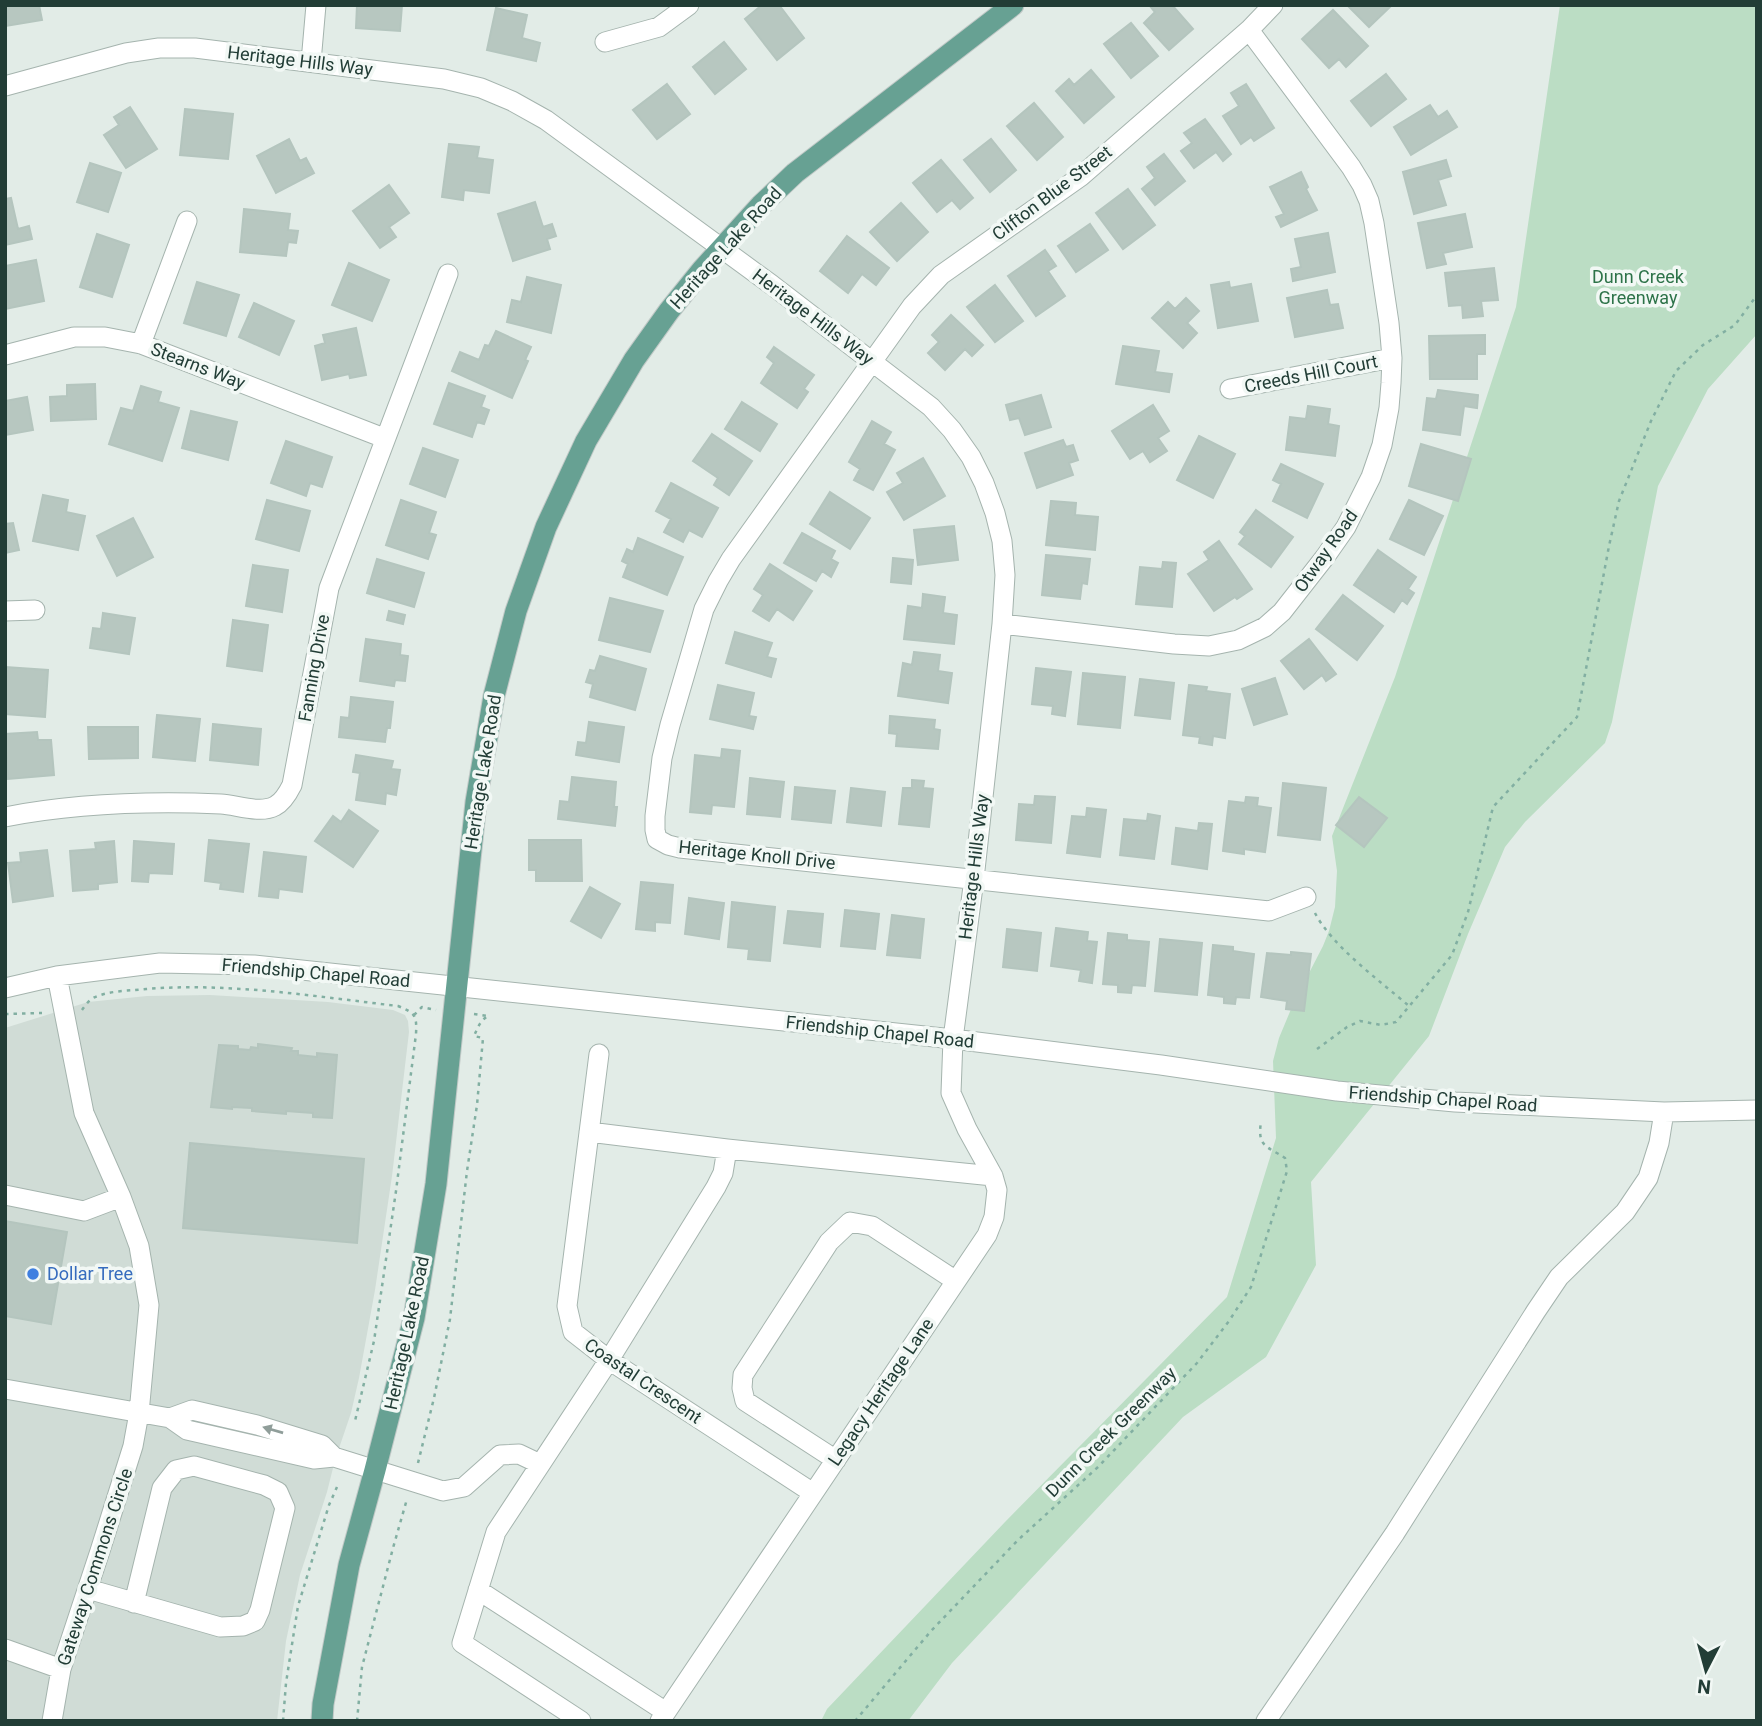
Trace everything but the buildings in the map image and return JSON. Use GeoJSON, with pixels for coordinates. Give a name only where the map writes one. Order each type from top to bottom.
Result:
{"type":"FeatureCollection","features":[{"type":"Feature","properties":{"kind":"main road","name":"Heritage Lake Road"},"geometry":{"type":"LineString","coordinates":[[322,1721],[349,1564],[414,1318],[436,1184],[476,802],[494,696],[516,611],[546,527],[586,441],[634,360],[669,311],[721,249],[761,205],[796,173],[1013,5]]}},
{"type":"Feature","properties":{"kind":"street"},"geometry":{"type":"LineString","coordinates":[[311,62],[316,5]]}},
{"type":"Feature","properties":{"kind":"street"},"geometry":{"type":"LineString","coordinates":[[605,41],[659,27],[689,5]]}},
{"type":"Feature","properties":{"kind":"street","name":"Clifton Blue Street"},"geometry":{"type":"LineString","coordinates":[[872,362],[912,306],[941,275],[1080,177],[1249,30],[1273,5]]}},
{"type":"Feature","properties":{"kind":"street","name":"Otway Road"},"geometry":{"type":"LineString","coordinates":[[1002,624],[1174,644],[1209,646],[1238,640],[1265,627],[1282,612],[1346,527],[1371,477],[1382,444],[1389,408],[1392,358],[1374,223],[1368,201],[1351,167],[1249,30]]}},
{"type":"Feature","properties":{"kind":"street","name":"Heritage Hills Way"},"geometry":{"type":"LineString","coordinates":[[5,86],[126,53],[159,48],[195,48],[444,79],[481,88],[546,120],[772,285],[931,407],[971,457],[984,483],[1002,541],[1005,575],[974,879],[953,1039]]}},
{"type":"Feature","properties":{"kind":"street"},"geometry":{"type":"LineString","coordinates":[[141,344],[187,221]]}},
{"type":"Feature","properties":{"kind":"street","name":"Fanning Drive"},"geometry":{"type":"LineString","coordinates":[[5,817],[68,807],[120,803],[189,803],[261,809],[275,806],[285,798],[292,785],[329,589],[448,274]]}},
{"type":"Feature","properties":{"kind":"street","name":"Stearns Way"},"geometry":{"type":"LineString","coordinates":[[5,355],[74,337],[105,337],[141,344],[384,438]]}},
{"type":"Feature","properties":{"kind":"street","name":"Creeds Hill Court"},"geometry":{"type":"LineString","coordinates":[[1230,389],[1392,358]]}},
{"type":"Feature","properties":{"kind":"street","name":"Heritage Knoll Drive"},"geometry":{"type":"LineString","coordinates":[[872,362],[731,559],[704,609],[662,758],[655,816],[657,838],[680,848],[1269,911],[1306,897]]}},
{"type":"Feature","properties":{"kind":"street"},"geometry":{"type":"LineString","coordinates":[[5,611],[35,610]]}},
{"type":"Feature","properties":{"kind":"street","name":"Friendship Chapel Road"},"geometry":{"type":"LineString","coordinates":[[5,989],[57,976],[160,963],[254,965],[953,1039],[1161,1065],[1337,1091],[1455,1102],[1664,1112],[1757,1110]]}},
{"type":"Feature","properties":{"kind":"street","name":"Gateway Commons Circle"},"geometry":{"type":"LineString","coordinates":[[52,1721],[61,1669],[133,1446],[139,1413],[149,1305],[139,1246],[84,1113],[57,976]]}},
{"type":"Feature","properties":{"kind":"street","name":"Legacy Heritage Lane"},"geometry":{"type":"LineString","coordinates":[[663,1716],[956,1281],[986,1235],[994,1217],[997,1190],[993,1176],[951,1093],[953,1039]]}},
{"type":"Feature","properties":{"kind":"street","name":"Coastal Crescent"},"geometry":{"type":"LineString","coordinates":[[599,1054],[567,1306],[573,1332],[608,1360],[813,1493]]}},
{"type":"Feature","properties":{"kind":"street"},"geometry":{"type":"LineString","coordinates":[[1266,1721],[1395,1533],[1535,1311],[1559,1277],[1625,1212],[1648,1178],[1659,1143],[1664,1112]]}},
{"type":"Feature","properties":{"kind":"street"},"geometry":{"type":"LineString","coordinates":[[589,1132],[993,1176]]}},
{"type":"Feature","properties":{"kind":"street"},"geometry":{"type":"LineString","coordinates":[[580,1721],[462,1643],[496,1532],[716,1187],[723,1173],[727,1149]]}},
{"type":"Feature","properties":{"kind":"street"},"geometry":{"type":"LineString","coordinates":[[5,1195],[84,1210],[121,1197]]}},
{"type":"Feature","properties":{"kind":"street"},"geometry":{"type":"LineString","coordinates":[[836,1460],[745,1401],[742,1388],[743,1375],[829,1242],[850,1222],[872,1226],[956,1281]]}},
{"type":"Feature","properties":{"kind":"street"},"geometry":{"type":"LineString","coordinates":[[5,1389],[170,1418],[192,1410],[257,1425],[322,1445],[334,1457],[443,1491],[464,1487],[500,1455],[519,1454],[540,1464]]}},
{"type":"Feature","properties":{"kind":"street"},"geometry":{"type":"LineString","coordinates":[[88,1589],[134,1603],[220,1627],[243,1626],[255,1621],[285,1508],[278,1492],[264,1485],[194,1466],[176,1470],[162,1488],[134,1603]]}},
{"type":"Feature","properties":{"kind":"street"},"geometry":{"type":"LineString","coordinates":[[478,1590],[663,1716]]}},
{"type":"Feature","properties":{"kind":"street"},"geometry":{"type":"LineString","coordinates":[[5,1648],[61,1669]]}},
{"type":"Feature","properties":{"kind":"path"},"geometry":{"type":"LineString","coordinates":[[1317,1049],[1360,1021],[1381,1025],[1396,1022],[1452,955],[1468,912],[1493,807],[1577,717],[1619,501],[1651,421],[1676,371],[1703,345],[1735,325],[1757,295]]}},
{"type":"Feature","properties":{"kind":"path"},"geometry":{"type":"LineString","coordinates":[[1306,897],[1321,926],[1409,1006]]}},
{"type":"Feature","properties":{"kind":"path"},"geometry":{"type":"LineString","coordinates":[[81,1013],[90,999],[110,993],[152,988],[269,991],[398,1006],[412,1011],[416,1018],[416,1034],[396,1191],[374,1341],[355,1421]]}},
{"type":"Feature","properties":{"kind":"path"},"geometry":{"type":"LineString","coordinates":[[414,1015],[422,1007]]}},
{"type":"Feature","properties":{"kind":"path"},"geometry":{"type":"LineString","coordinates":[[5,1014],[42,1013]]}},
{"type":"Feature","properties":{"kind":"path"},"geometry":{"type":"LineString","coordinates":[[418,1461],[450,1319],[483,1038],[474,1036],[478,1025],[488,1016]]}},
{"type":"Feature","properties":{"kind":"path","name":"Dunn Creek Greenway"},"geometry":{"type":"LineString","coordinates":[[855,1721],[932,1631],[1018,1541],[1098,1467],[1197,1363],[1229,1321],[1251,1287],[1287,1171],[1285,1158],[1263,1144],[1259,1135],[1261,1122]]}},
{"type":"Feature","properties":{"kind":"path"},"geometry":{"type":"LineString","coordinates":[[283,1721],[298,1606],[337,1487]]}},
{"type":"Feature","properties":{"kind":"path"},"geometry":{"type":"LineString","coordinates":[[358,1721],[362,1667],[406,1505]]}},
{"type":"Feature","properties":{"kind":"shaded area"},"geometry":{"type":"Polygon","coordinates":[[[210,995],[328,1002],[393,1010],[405,1015],[408,1021],[409,1032],[392,1176],[359,1378],[351,1413],[300,1575],[286,1641],[277,1721],[5,1721],[5,1028],[88,1002],[147,996],[210,995]]]}},
{"type":"Feature","properties":{"kind":"green space","name":"Dunn Creek Greenway"},"geometry":{"type":"Polygon","coordinates":[[[1560,5],[1757,5],[1757,334],[1708,389],[1658,486],[1612,722],[1605,743],[1525,822],[1505,847],[1429,1036],[1311,1182],[1316,1265],[1266,1357],[1183,1417],[952,1663],[908,1721],[821,1721],[827,1709],[1005,1522],[1227,1297],[1276,1138],[1273,1061],[1279,1038],[1323,946],[1335,907],[1337,871],[1332,836],[1395,677],[1516,307],[1560,5]]]}},
{"type":"Feature","properties":{"kind":"place","name":"Dollar Tree"},"geometry":{"type":"Point","coordinates":[33,1274]}}]}
